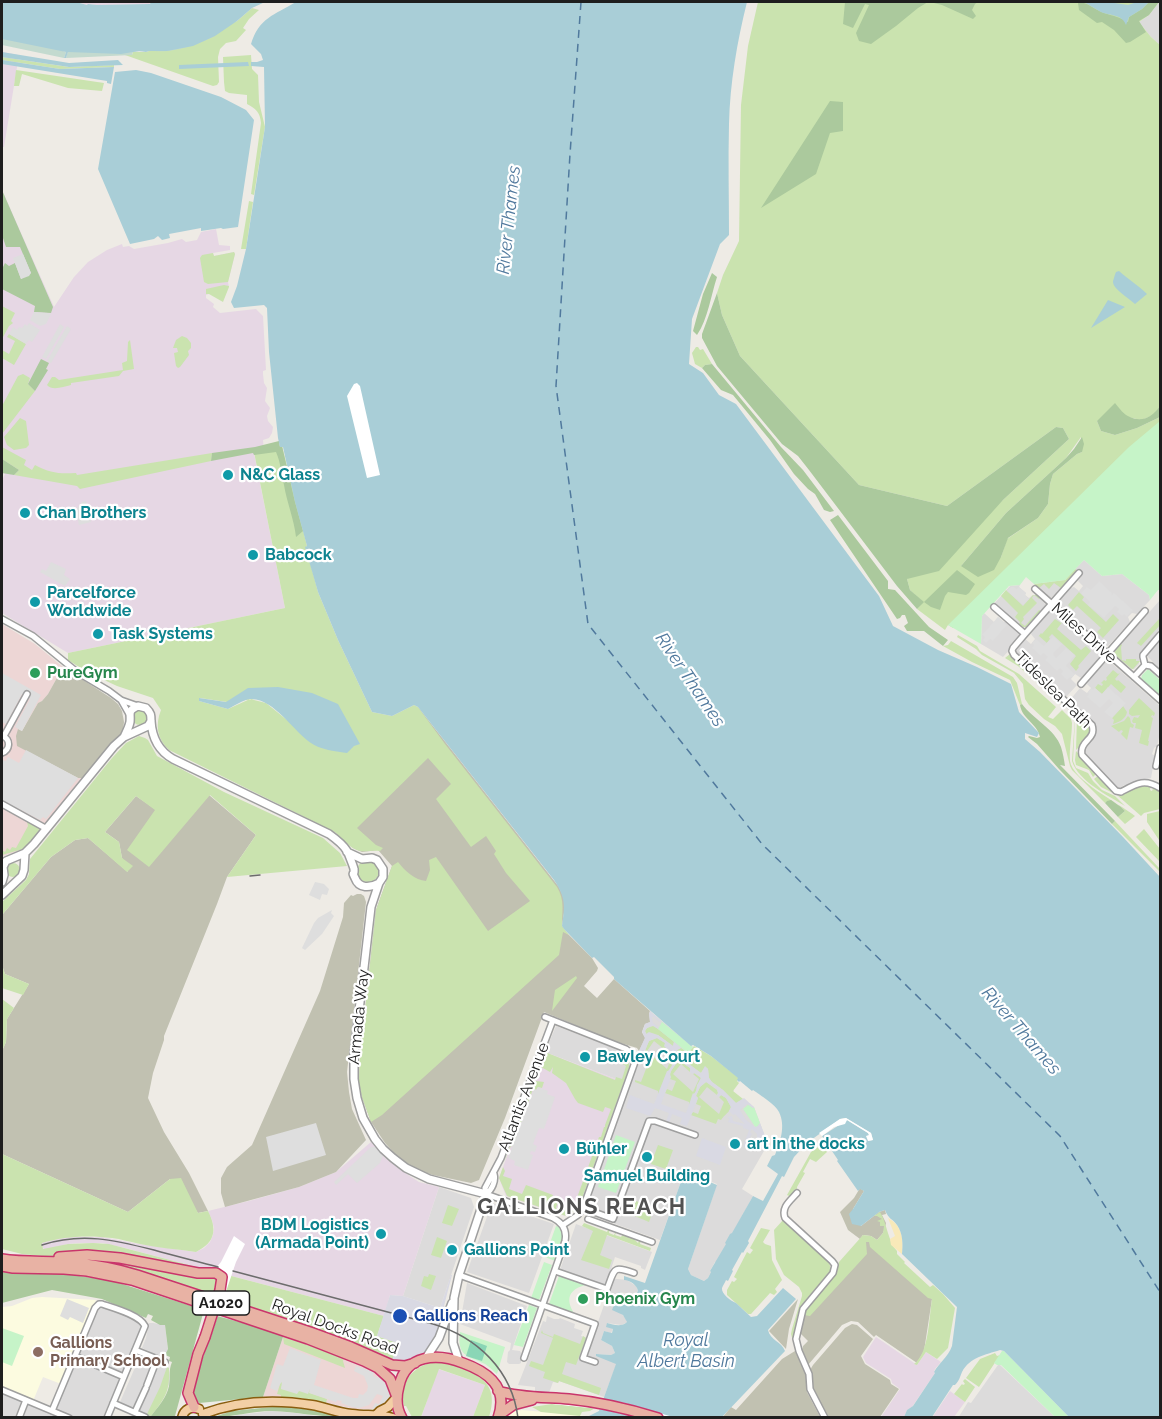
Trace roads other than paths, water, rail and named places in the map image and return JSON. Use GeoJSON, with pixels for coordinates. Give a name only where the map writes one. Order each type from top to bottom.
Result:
{"type":"FeatureCollection","features":[{"type":"Feature","properties":{"kind":"highway"},"geometry":{"type":"LineString","coordinates":[[39,1261],[61,1256],[87,1255],[143,1261],[198,1273],[216,1273],[222,1277],[188,1393],[200,1413]]}},
{"type":"Feature","properties":{"kind":"highway","name":"Royal Docks Road"},"geometry":{"type":"LineString","coordinates":[[2,1259],[97,1265],[137,1275],[310,1332],[392,1365],[405,1366],[415,1363]]}},
{"type":"Feature","properties":{"kind":"highway","name":"Royal Docks Road"},"geometry":{"type":"LineString","coordinates":[[2,1266],[87,1271],[132,1280],[356,1357],[386,1374],[393,1384],[398,1410],[402,1418]]}},
{"type":"Feature","properties":{"kind":"highway"},"geometry":{"type":"LineString","coordinates":[[397,1397],[402,1377],[415,1363],[426,1358],[445,1357],[484,1372],[492,1379],[501,1401],[499,1416]]}},
{"type":"Feature","properties":{"kind":"highway"},"geometry":{"type":"LineString","coordinates":[[498,1391],[522,1396],[579,1400],[623,1408],[658,1418]]}},
{"type":"Feature","properties":{"kind":"highway"},"geometry":{"type":"LineString","coordinates":[[499,1416],[520,1403],[549,1398]]}},
{"type":"Feature","properties":{"kind":"main road"},"geometry":{"type":"LineString","coordinates":[[377,1414],[397,1397]]}},
{"type":"Feature","properties":{"kind":"main road"},"geometry":{"type":"LineString","coordinates":[[182,1418],[189,1408],[200,1413],[265,1401],[295,1402],[351,1414],[377,1414],[393,1418]]}},
{"type":"Feature","properties":{"kind":"street"},"geometry":{"type":"LineString","coordinates":[[994,607],[1025,634],[1080,573]]}},
{"type":"Feature","properties":{"kind":"street","name":"Miles Drive"},"geometry":{"type":"LineString","coordinates":[[1035,589],[1161,700]]}},
{"type":"Feature","properties":{"kind":"street"},"geometry":{"type":"LineString","coordinates":[[1081,684],[1145,611]]}},
{"type":"Feature","properties":{"kind":"street"},"geometry":{"type":"LineString","coordinates":[[2,619],[33,636],[71,668],[121,700],[148,709],[151,714],[153,736]]}},
{"type":"Feature","properties":{"kind":"street","name":"Tideslea Path"},"geometry":{"type":"LineString","coordinates":[[1025,634],[1013,648],[1014,655],[1094,729],[1093,734],[1082,746],[1082,755],[1118,792],[1138,783],[1151,783],[1161,788]]}},
{"type":"Feature","properties":{"kind":"street"},"geometry":{"type":"LineString","coordinates":[[1145,665],[1143,655],[1161,635]]}},
{"type":"Feature","properties":{"kind":"street"},"geometry":{"type":"LineString","coordinates":[[1145,665],[1151,666],[1161,674]]}},
{"type":"Feature","properties":{"kind":"street"},"geometry":{"type":"LineString","coordinates":[[1134,677],[1145,665]]}},
{"type":"Feature","properties":{"kind":"street"},"geometry":{"type":"LineString","coordinates":[[2,753],[9,745],[8,740],[3,736],[27,694]]}},
{"type":"Feature","properties":{"kind":"street"},"geometry":{"type":"LineString","coordinates":[[121,700],[129,718]]}},
{"type":"Feature","properties":{"kind":"street"},"geometry":{"type":"LineString","coordinates":[[124,737],[131,711],[138,706]]}},
{"type":"Feature","properties":{"kind":"street","name":"Armada Way"},"geometry":{"type":"LineString","coordinates":[[129,718],[134,727],[141,728],[153,736],[160,749],[169,757],[326,832],[336,839],[347,852],[356,880],[368,887],[371,907]]}},
{"type":"Feature","properties":{"kind":"street"},"geometry":{"type":"LineString","coordinates":[[19,879],[9,880],[2,875],[4,864],[8,859],[25,853],[114,746],[124,737],[148,726],[151,721]]}},
{"type":"Feature","properties":{"kind":"street"},"geometry":{"type":"LineString","coordinates":[[1156,766],[1161,748]]}},
{"type":"Feature","properties":{"kind":"street"},"geometry":{"type":"LineString","coordinates":[[2,804],[47,829]]}},
{"type":"Feature","properties":{"kind":"street","name":"Armada Way"},"geometry":{"type":"LineString","coordinates":[[347,852],[362,859],[372,858],[381,864],[383,873],[371,907],[354,1054],[354,1079],[363,1118],[383,1149],[406,1168],[429,1179],[486,1194]]}},
{"type":"Feature","properties":{"kind":"street"},"geometry":{"type":"LineString","coordinates":[[2,894],[23,873],[25,853]]}},
{"type":"Feature","properties":{"kind":"street"},"geometry":{"type":"LineString","coordinates":[[8,859],[21,862],[23,866]]}},
{"type":"Feature","properties":{"kind":"street"},"geometry":{"type":"LineString","coordinates":[[354,868],[362,859]]}},
{"type":"Feature","properties":{"kind":"street"},"geometry":{"type":"LineString","coordinates":[[368,887],[379,883]]}},
{"type":"Feature","properties":{"kind":"street"},"geometry":{"type":"LineString","coordinates":[[545,1017],[626,1049],[631,1053],[635,1062],[584,1208],[563,1226]]}},
{"type":"Feature","properties":{"kind":"street","name":"Atlantis Avenue"},"geometry":{"type":"LineString","coordinates":[[426,1358],[440,1338],[486,1194],[485,1188],[494,1174],[552,1020]]}},
{"type":"Feature","properties":{"kind":"street"},"geometry":{"type":"LineString","coordinates":[[584,1208],[613,1219],[650,1121],[655,1120],[695,1135]]}},
{"type":"Feature","properties":{"kind":"street"},"geometry":{"type":"LineString","coordinates":[[796,1193],[784,1208],[785,1218],[835,1265],[833,1272],[803,1309],[796,1339],[809,1374],[810,1389],[825,1418]]}},
{"type":"Feature","properties":{"kind":"street"},"geometry":{"type":"LineString","coordinates":[[486,1194],[554,1218],[563,1226],[566,1237],[524,1358]]}},
{"type":"Feature","properties":{"kind":"street"},"geometry":{"type":"LineString","coordinates":[[588,1219],[652,1242]]}},
{"type":"Feature","properties":{"kind":"street"},"geometry":{"type":"LineString","coordinates":[[555,1271],[607,1289],[614,1271],[618,1268],[634,1273]]}},
{"type":"Feature","properties":{"kind":"street"},"geometry":{"type":"LineString","coordinates":[[459,1275],[595,1324],[583,1358],[596,1362]]}},
{"type":"Feature","properties":{"kind":"street","name":"Atlantis Avenue"},"geometry":{"type":"LineString","coordinates":[[453,1300],[453,1343],[459,1361]]}},
{"type":"Feature","properties":{"kind":"street"},"geometry":{"type":"LineString","coordinates":[[52,1411],[94,1308],[99,1304],[138,1318],[144,1322],[145,1326],[107,1418]]}},
{"type":"Feature","properties":{"kind":"street"},"geometry":{"type":"LineString","coordinates":[[135,1350],[165,1362]]}},
{"type":"Feature","properties":{"kind":"street"},"geometry":{"type":"LineString","coordinates":[[75,1356],[124,1377]]}},
{"type":"Feature","properties":{"kind":"street"},"geometry":{"type":"LineString","coordinates":[[135,1412],[157,1359]]}},
{"type":"Feature","properties":{"kind":"street"},"geometry":{"type":"LineString","coordinates":[[2,1389],[66,1417]]}},
{"type":"Feature","properties":{"kind":"street"},"geometry":{"type":"LineString","coordinates":[[19,1418],[26,1400]]}},
{"type":"Feature","properties":{"kind":"street"},"geometry":{"type":"LineString","coordinates":[[113,1404],[145,1417]]}},
{"type":"Feature","properties":{"kind":"water"},"geometry":{"type":"Polygon","coordinates":[[[2,2],[76,2],[97,5],[150,4],[151,2],[265,2],[252,8],[215,36],[193,46],[167,51],[139,51],[121,54],[68,52],[64,58],[66,52],[2,39],[2,2]]]}},
{"type":"Feature","properties":{"kind":"water"},"geometry":{"type":"Polygon","coordinates":[[[296,2],[747,2],[737,47],[731,93],[729,235],[720,244],[692,319],[689,364],[703,373],[719,395],[736,404],[879,596],[893,626],[1011,684],[1019,712],[1039,733],[1037,737],[1025,733],[1025,739],[1160,877],[1160,1417],[1069,1417],[1004,1351],[1000,1350],[978,1357],[969,1363],[932,1417],[904,1417],[952,1346],[957,1307],[902,1254],[900,1232],[885,1210],[861,1226],[852,1224],[849,1214],[864,1191],[860,1189],[858,1191],[822,1136],[847,1120],[868,1133],[868,1141],[873,1140],[871,1133],[846,1118],[840,1119],[807,1143],[794,1157],[784,1177],[782,1176],[749,1243],[722,1288],[727,1297],[751,1317],[757,1316],[783,1288],[796,1299],[768,1330],[785,1351],[722,1417],[587,1417],[599,1411],[616,1364],[596,1356],[596,1354],[615,1353],[612,1346],[601,1340],[604,1331],[612,1333],[613,1329],[606,1327],[607,1323],[620,1325],[627,1322],[623,1315],[612,1310],[619,1292],[636,1294],[638,1291],[633,1283],[624,1280],[624,1276],[645,1283],[684,1173],[717,1185],[688,1269],[691,1275],[704,1281],[708,1278],[725,1243],[753,1196],[763,1201],[778,1174],[767,1166],[772,1156],[775,1155],[780,1140],[781,1117],[768,1100],[739,1082],[738,1078],[711,1056],[691,1046],[614,979],[564,929],[562,926],[563,897],[554,880],[418,707],[414,705],[392,716],[372,712],[338,640],[318,592],[305,547],[307,546],[283,447],[280,447],[278,438],[267,308],[264,305],[234,308],[231,302],[246,249],[265,127],[264,67],[251,66],[251,62],[263,60],[261,54],[251,44],[258,28],[263,23],[296,2]]]}},
{"type":"Feature","properties":{"kind":"water"},"geometry":{"type":"Polygon","coordinates":[[[1084,2],[1128,5],[1149,2],[1129,17],[1126,25],[1119,17],[1101,12],[1084,2]]]}},
{"type":"Feature","properties":{"kind":"water"},"geometry":{"type":"Polygon","coordinates":[[[2,52],[69,63],[118,60],[123,65],[69,67],[2,57],[2,52]]]}},
{"type":"Feature","properties":{"kind":"water"},"geometry":{"type":"Polygon","coordinates":[[[2,60],[60,69],[114,67],[111,84],[107,81],[2,64],[2,60]]]}},
{"type":"Feature","properties":{"kind":"water"},"geometry":{"type":"Polygon","coordinates":[[[248,62],[249,66],[179,69],[179,65],[248,62]]]}},
{"type":"Feature","properties":{"kind":"water"},"geometry":{"type":"Polygon","coordinates":[[[136,70],[221,97],[246,110],[254,120],[238,227],[201,231],[201,228],[169,234],[170,238],[162,240],[158,236],[130,244],[98,169],[115,72],[136,70]]]}},
{"type":"Feature","properties":{"kind":"water"},"geometry":{"type":"Polygon","coordinates":[[[1119,271],[1147,294],[1135,304],[1114,285],[1116,272],[1119,271]]]}},
{"type":"Feature","properties":{"kind":"water"},"geometry":{"type":"Polygon","coordinates":[[[1108,300],[1125,307],[1091,328],[1108,300]]]}},
{"type":"Feature","properties":{"kind":"water"},"geometry":{"type":"Polygon","coordinates":[[[278,687],[312,693],[338,704],[360,744],[347,753],[318,747],[304,738],[275,709],[259,700],[250,699],[228,709],[199,701],[199,698],[226,702],[248,688],[278,687]]]}},
{"type":"Feature","properties":{"kind":"tram line"},"geometry":{"type":"LineString","coordinates":[[250,876],[260,875]]}},
{"type":"Feature","properties":{"kind":"tram line"},"geometry":{"type":"LineString","coordinates":[[42,1245],[71,1239],[98,1239],[139,1246],[218,1267]]}},
{"type":"Feature","properties":{"kind":"tram line"},"geometry":{"type":"LineString","coordinates":[[233,1271],[433,1324],[464,1337],[490,1358],[500,1371],[508,1385],[518,1418]]}},
{"type":"Feature","properties":{"kind":"place","name":"N&C Glass"},"geometry":{"type":"Point","coordinates":[228,475]}},
{"type":"Feature","properties":{"kind":"place","name":"Chan Brothers"},"geometry":{"type":"Point","coordinates":[25,513]}},
{"type":"Feature","properties":{"kind":"place","name":"Babcock"},"geometry":{"type":"Point","coordinates":[253,555]}},
{"type":"Feature","properties":{"kind":"place","name":"Parcelforce Worldwide"},"geometry":{"type":"Point","coordinates":[35,602]}},
{"type":"Feature","properties":{"kind":"place","name":"Task Systems"},"geometry":{"type":"Point","coordinates":[98,634]}},
{"type":"Feature","properties":{"kind":"place","name":"PureGym"},"geometry":{"type":"Point","coordinates":[35,673]}},
{"type":"Feature","properties":{"kind":"place","name":"Bawley Court"},"geometry":{"type":"Point","coordinates":[585,1057]}},
{"type":"Feature","properties":{"kind":"place","name":"art in the docks"},"geometry":{"type":"Point","coordinates":[735,1144]}},
{"type":"Feature","properties":{"kind":"place","name":"Bühler"},"geometry":{"type":"Point","coordinates":[564,1149]}},
{"type":"Feature","properties":{"kind":"place","name":"Samuel Building"},"geometry":{"type":"Point","coordinates":[647,1157]}},
{"type":"Feature","properties":{"kind":"place","name":"BDM Logistics (Armada Point)"},"geometry":{"type":"Point","coordinates":[381,1234]}},
{"type":"Feature","properties":{"kind":"place","name":"Gallions Point"},"geometry":{"type":"Point","coordinates":[452,1250]}},
{"type":"Feature","properties":{"kind":"place","name":"Phoenix Gym"},"geometry":{"type":"Point","coordinates":[583,1299]}},
{"type":"Feature","properties":{"kind":"place","name":"Gallions Reach"},"geometry":{"type":"Point","coordinates":[400,1316]}},
{"type":"Feature","properties":{"kind":"place","name":"Gallions Primary School"},"geometry":{"type":"Point","coordinates":[38,1352]}},
{"type":"Feature","properties":{"kind":"district","name":"GALLIONS REACH"},"geometry":{"type":"Point","coordinates":[582,1207]}},
{"type":"Feature","properties":{"kind":"water label","name":"River Thames"},"geometry":{"type":"Point","coordinates":[509,220]}},
{"type":"Feature","properties":{"kind":"water label","name":"River Thames"},"geometry":{"type":"Point","coordinates":[690,680]}},
{"type":"Feature","properties":{"kind":"water label","name":"River Thames"},"geometry":{"type":"Point","coordinates":[1021,1031]}},
{"type":"Feature","properties":{"kind":"water label","name":"Royal Albert Basin"},"geometry":{"type":"Point","coordinates":[686,1351]}}]}
